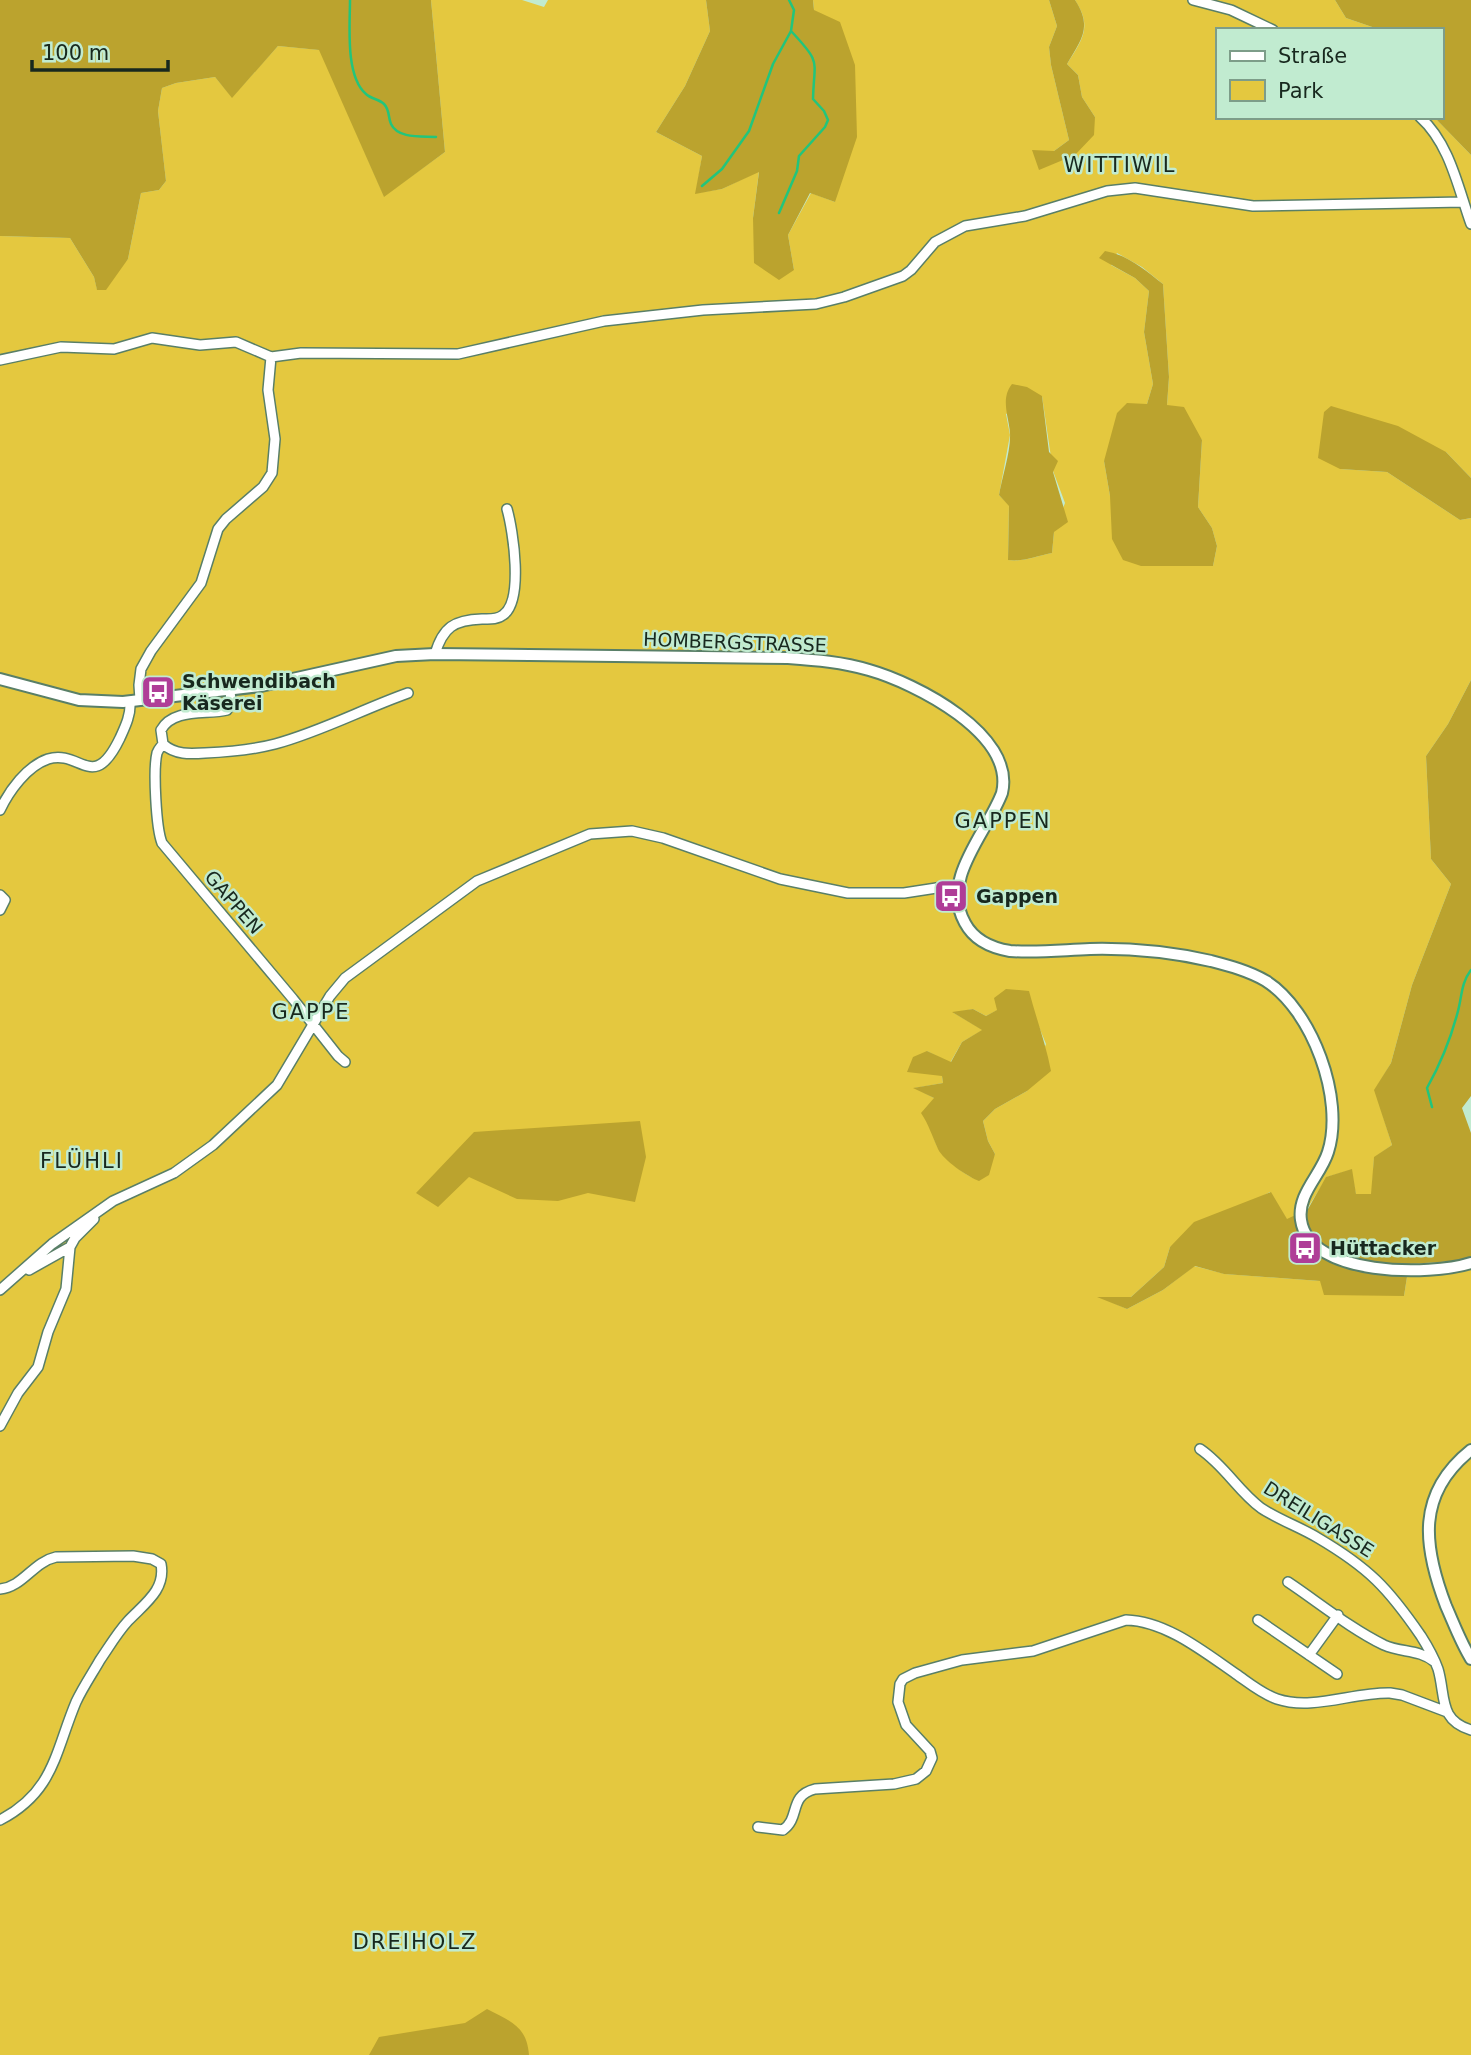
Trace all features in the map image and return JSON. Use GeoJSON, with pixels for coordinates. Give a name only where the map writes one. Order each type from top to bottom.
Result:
{"type":"FeatureCollection","features":[{"type":"Feature","properties":{"kind":"street"},"geometry":{"type":"LineString","coordinates":[[1193,0],[1231,10],[1269,28]]}},
{"type":"Feature","properties":{"kind":"street"},"geometry":{"type":"LineString","coordinates":[[1422,119],[1434,132],[1442,147],[1471,224]]}},
{"type":"Feature","properties":{"kind":"street"},"geometry":{"type":"LineString","coordinates":[[0,360],[61,348],[114,349],[152,338],[200,345],[236,342],[271,357],[301,353],[458,354],[604,321],[703,310],[816,304],[903,276],[912,270],[935,242],[965,226],[1025,216],[1107,191],[1135,188],[1253,206],[1463,202]]}},
{"type":"Feature","properties":{"kind":"street"},"geometry":{"type":"LineString","coordinates":[[0,810],[27,772],[46,760],[62,758],[93,766],[105,762],[135,701],[141,669],[201,583],[218,529],[263,487],[272,473],[275,439],[268,390],[271,357]]}},
{"type":"Feature","properties":{"kind":"street"},"geometry":{"type":"LineString","coordinates":[[435,654],[444,632],[456,622],[494,619],[502,617],[509,610],[515,573],[512,527],[507,509]]}},
{"type":"Feature","properties":{"kind":"street","name":"HOMBERGSTRASSE"},"geometry":{"type":"LineString","coordinates":[[0,679],[79,700],[135,701],[230,691],[289,681],[396,656],[435,654],[788,658],[851,665],[904,684],[959,716],[986,740],[1002,764],[1002,793],[965,866],[958,888]]}},
{"type":"Feature","properties":{"kind":"street","name":"GAPPEN"},"geometry":{"type":"LineString","coordinates":[[230,691],[232,702],[227,710],[184,715],[167,722],[161,730],[163,744],[158,752],[156,765],[158,830],[162,843],[345,1062]]}},
{"type":"Feature","properties":{"kind":"street"},"geometry":{"type":"LineString","coordinates":[[163,744],[172,751],[184,754],[262,747],[285,741],[408,693]]}},
{"type":"Feature","properties":{"kind":"street"},"geometry":{"type":"LineString","coordinates":[[0,1290],[52,1244],[120,1196],[174,1174],[213,1145],[277,1085],[330,996],[345,978],[458,893],[511,865],[590,834],[632,831],[663,838],[780,879],[848,893],[958,888],[958,907],[965,923],[979,939],[993,947],[1021,951],[1125,950],[1174,954],[1236,968],[1272,986],[1294,1008],[1310,1034],[1321,1061],[1329,1094],[1332,1126],[1329,1150],[1303,1199],[1301,1210],[1303,1227],[1309,1238],[1335,1256],[1385,1270],[1428,1270],[1471,1263]]}},
{"type":"Feature","properties":{"kind":"street"},"geometry":{"type":"LineString","coordinates":[[0,895],[5,900],[0,910]]}},
{"type":"Feature","properties":{"kind":"street"},"geometry":{"type":"LineString","coordinates":[[0,1426],[18,1393],[40,1362],[48,1332],[66,1289],[70,1247],[104,1207]]}},
{"type":"Feature","properties":{"kind":"street"},"geometry":{"type":"LineString","coordinates":[[19,1275],[70,1247]]}},
{"type":"Feature","properties":{"kind":"street","name":"DREILIGASSE"},"geometry":{"type":"LineString","coordinates":[[1200,1449],[1218,1463],[1263,1509],[1317,1537],[1372,1574],[1396,1601],[1436,1663],[1447,1712]]}},
{"type":"Feature","properties":{"kind":"street"},"geometry":{"type":"LineString","coordinates":[[1471,1450],[1451,1468],[1437,1490],[1428,1522],[1430,1554],[1443,1596],[1471,1659]]}},
{"type":"Feature","properties":{"kind":"street"},"geometry":{"type":"LineString","coordinates":[[0,1589],[17,1584],[44,1560],[55,1557],[120,1556],[143,1558],[161,1564],[162,1573],[155,1593],[117,1634],[85,1685],[47,1776],[27,1802],[0,1820]]}},
{"type":"Feature","properties":{"kind":"street"},"geometry":{"type":"LineString","coordinates":[[1288,1582],[1385,1646],[1420,1652],[1436,1663]]}},
{"type":"Feature","properties":{"kind":"street"},"geometry":{"type":"LineString","coordinates":[[1309,1655],[1338,1615]]}},
{"type":"Feature","properties":{"kind":"street"},"geometry":{"type":"LineString","coordinates":[[758,1828],[783,1830],[788,1826],[798,1799],[804,1792],[894,1784],[916,1779],[926,1771],[932,1758],[929,1751],[906,1725],[900,1712],[899,1691],[903,1679],[962,1660],[1033,1651],[1126,1620],[1149,1623],[1169,1633],[1276,1699],[1300,1704],[1395,1693],[1447,1712],[1455,1723],[1471,1730]]}},
{"type":"Feature","properties":{"kind":"street"},"geometry":{"type":"LineString","coordinates":[[1258,1620],[1337,1674]]}},
{"type":"Feature","properties":{"kind":"green space"},"geometry":{"type":"Polygon","coordinates":[[[431,0],[522,0],[544,7],[548,0],[706,0],[710,31],[685,86],[656,132],[702,156],[696,193],[722,189],[759,171],[753,218],[794,270],[788,235],[811,193],[835,202],[813,0],[1049,0],[1057,26],[1049,47],[1051,65],[1069,140],[1054,151],[1075,155],[1084,143],[1095,117],[1082,97],[1078,75],[1067,64],[1081,40],[1084,26],[1075,0],[1335,0],[1346,18],[1375,28],[1216,28],[1216,119],[1436,119],[1471,155],[1471,478],[1446,452],[1340,469],[1387,472],[1460,520],[1471,518],[1471,680],[1448,724],[1426,756],[1431,859],[1451,884],[1412,985],[1391,1063],[1375,1090],[1392,1145],[1374,1158],[1372,1194],[1356,1195],[1351,1170],[1327,1177],[1307,1209],[1287,1220],[1270,1192],[1170,1247],[1164,1267],[1131,1297],[1100,1297],[1127,1309],[1163,1290],[1194,1266],[1225,1274],[1320,1281],[1404,1296],[1409,1264],[1471,1260],[1471,2055],[0,2055],[0,236],[70,238],[94,277],[97,289],[128,259],[141,193],[159,190],[166,181],[158,111],[162,88],[215,77],[232,97],[278,46],[320,50],[384,196],[445,152],[431,0]],[[1117,253],[1111,265],[1135,278],[1149,291],[1144,332],[1153,384],[1147,404],[1104,461],[1110,496],[1181,565],[1213,566],[1217,546],[1212,528],[1198,507],[1202,440],[1167,405],[1169,377],[1163,284],[1142,267],[1117,253]],[[1042,396],[1006,414],[1010,435],[999,495],[1009,505],[1008,560],[1052,553],[1054,532],[1065,503],[1053,471],[1042,396]],[[973,1009],[954,1013],[983,1030],[962,1042],[950,1063],[927,1051],[942,1075],[943,1083],[915,1088],[934,1098],[933,1128],[940,1150],[960,1170],[979,1180],[995,1154],[988,1141],[983,1121],[995,1109],[1027,1091],[1046,1044],[1037,1022],[998,1010],[986,1016],[973,1009]]]}},
{"type":"Feature","properties":{"kind":"shaded area"},"geometry":{"type":"Polygon","coordinates":[[[0,0],[431,0],[445,152],[384,197],[319,50],[278,46],[232,98],[215,77],[162,88],[158,111],[166,181],[159,190],[141,193],[128,259],[106,290],[97,290],[94,277],[70,238],[0,236],[0,0]]]}},
{"type":"Feature","properties":{"kind":"shaded area"},"geometry":{"type":"Polygon","coordinates":[[[706,0],[813,0],[814,10],[840,22],[855,65],[857,137],[835,202],[810,193],[788,235],[794,270],[779,280],[754,263],[753,218],[759,172],[722,189],[695,194],[702,156],[656,132],[685,86],[710,31],[706,0]]]}},
{"type":"Feature","properties":{"kind":"shaded area"},"geometry":{"type":"Polygon","coordinates":[[[1049,0],[1075,0],[1083,18],[1083,33],[1067,64],[1078,75],[1082,97],[1095,117],[1094,135],[1075,155],[1039,170],[1032,150],[1054,151],[1069,140],[1051,65],[1049,47],[1057,26],[1049,0]]]}},
{"type":"Feature","properties":{"kind":"shaded area"},"geometry":{"type":"Polygon","coordinates":[[[1335,0],[1471,0],[1471,155],[1436,119],[1443,119],[1443,28],[1375,28],[1346,18],[1335,0]]]}},
{"type":"Feature","properties":{"kind":"shaded area"},"geometry":{"type":"Polygon","coordinates":[[[1105,251],[1129,260],[1163,284],[1169,377],[1167,405],[1184,407],[1202,440],[1198,507],[1212,528],[1217,546],[1213,566],[1141,566],[1123,560],[1112,539],[1110,496],[1104,461],[1117,413],[1127,403],[1147,404],[1153,384],[1144,332],[1149,291],[1135,278],[1099,258],[1105,251]]]}},
{"type":"Feature","properties":{"kind":"shaded area"},"geometry":{"type":"Polygon","coordinates":[[[1012,384],[1027,387],[1042,396],[1049,452],[1058,461],[1053,472],[1068,522],[1054,532],[1052,553],[1008,560],[1009,506],[999,495],[1009,448],[1006,396],[1012,384]]]}},
{"type":"Feature","properties":{"kind":"shaded area"},"geometry":{"type":"Polygon","coordinates":[[[1331,406],[1398,426],[1446,452],[1471,478],[1471,518],[1460,520],[1387,472],[1340,469],[1318,458],[1324,412],[1331,406]]]}},
{"type":"Feature","properties":{"kind":"shaded area"},"geometry":{"type":"Polygon","coordinates":[[[1471,680],[1471,1096],[1462,1108],[1471,1133],[1471,1260],[1409,1264],[1404,1296],[1324,1295],[1320,1281],[1224,1274],[1195,1266],[1163,1290],[1127,1309],[1097,1297],[1131,1297],[1164,1267],[1170,1247],[1194,1222],[1271,1192],[1287,1219],[1308,1209],[1326,1177],[1352,1169],[1356,1194],[1371,1194],[1374,1157],[1392,1145],[1374,1090],[1391,1063],[1412,985],[1451,884],[1431,859],[1426,756],[1448,724],[1471,680]]]}},
{"type":"Feature","properties":{"kind":"shaded area"},"geometry":{"type":"Polygon","coordinates":[[[1006,989],[1029,991],[1051,1071],[1027,1091],[995,1109],[983,1121],[988,1141],[995,1154],[989,1175],[979,1181],[956,1168],[945,1158],[921,1113],[934,1098],[913,1088],[943,1083],[942,1076],[907,1072],[913,1057],[927,1051],[951,1062],[962,1042],[982,1030],[952,1012],[973,1009],[986,1016],[997,1010],[994,998],[1006,989]]]}},
{"type":"Feature","properties":{"kind":"shaded area"},"geometry":{"type":"Polygon","coordinates":[[[640,1121],[646,1157],[635,1202],[588,1193],[558,1201],[517,1199],[469,1177],[438,1207],[416,1193],[474,1132],[640,1121]]]}},
{"type":"Feature","properties":{"kind":"shaded area"},"geometry":{"type":"Polygon","coordinates":[[[487,2009],[510,2021],[521,2031],[528,2045],[529,2055],[369,2055],[379,2037],[465,2023],[487,2009]]]}},
{"type":"Feature","properties":{"kind":"waterway"},"geometry":{"type":"LineString","coordinates":[[350,0],[350,50],[359,86],[368,96],[384,104],[394,129],[411,136],[436,137]]}},
{"type":"Feature","properties":{"kind":"waterway"},"geometry":{"type":"LineString","coordinates":[[702,186],[722,169],[749,131],[773,64],[791,31],[794,10],[789,0]]}},
{"type":"Feature","properties":{"kind":"waterway"},"geometry":{"type":"LineString","coordinates":[[779,213],[797,171],[799,156],[828,120],[813,99],[815,69],[812,56],[791,31]]}},
{"type":"Feature","properties":{"kind":"waterway"},"geometry":{"type":"LineString","coordinates":[[1432,1107],[1427,1088],[1449,1041],[1464,985],[1471,970]]}},
{"type":"Feature","properties":{"kind":"place","name":"Schwendibach Käserei"},"geometry":{"type":"Point","coordinates":[158,692]}},
{"type":"Feature","properties":{"kind":"place","name":"Gappen"},"geometry":{"type":"Point","coordinates":[951,896]}},
{"type":"Feature","properties":{"kind":"place","name":"Hüttacker"},"geometry":{"type":"Point","coordinates":[1305,1248]}},
{"type":"Feature","properties":{"kind":"district","name":"WITTIWIL"},"geometry":{"type":"Point","coordinates":[1120,165]}},
{"type":"Feature","properties":{"kind":"district","name":"GAPPEN"},"geometry":{"type":"Point","coordinates":[1003,821]}},
{"type":"Feature","properties":{"kind":"district","name":"GAPPE"},"geometry":{"type":"Point","coordinates":[311,1012]}},
{"type":"Feature","properties":{"kind":"district","name":"FLÜHLI"},"geometry":{"type":"Point","coordinates":[82,1161]}},
{"type":"Feature","properties":{"kind":"district","name":"DREIHOLZ"},"geometry":{"type":"Point","coordinates":[415,1942]}}]}
